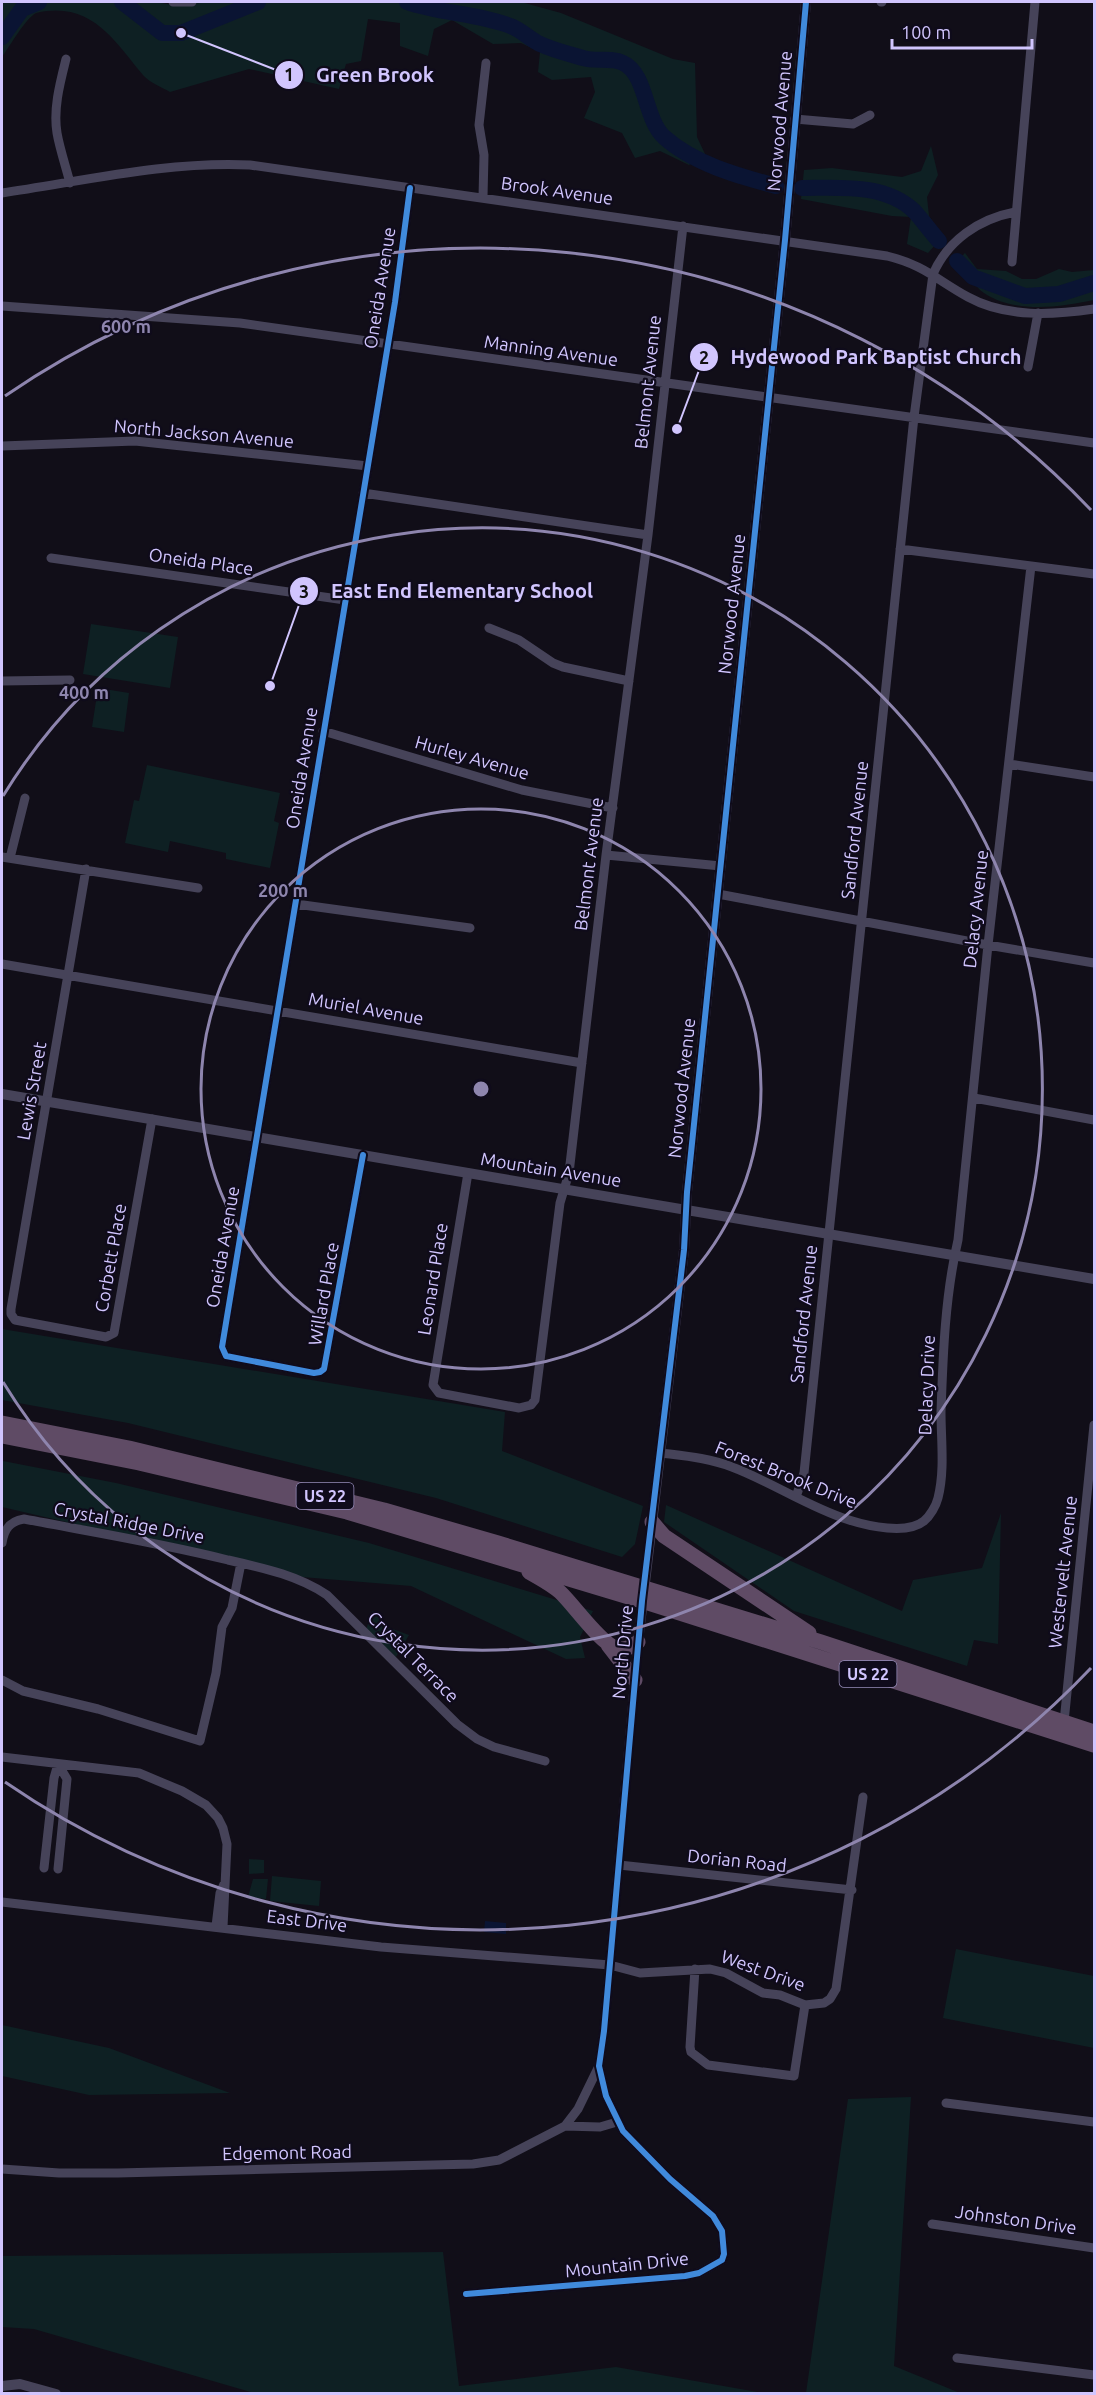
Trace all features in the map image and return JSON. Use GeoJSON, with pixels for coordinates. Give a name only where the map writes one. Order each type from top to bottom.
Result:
{"type":"FeatureCollection","features":[{"type":"Feature","properties":{"kind":"highway","name":"US 22"},"geometry":{"type":"LineString","coordinates":[[2,1423],[129,1448],[384,1510],[1095,1745]]}},
{"type":"Feature","properties":{"kind":"highway","name":"US 22"},"geometry":{"type":"LineString","coordinates":[[2,1436],[140,1463],[347,1512],[508,1559],[821,1642],[1095,1732]]}},
{"type":"Feature","properties":{"kind":"highway"},"geometry":{"type":"LineString","coordinates":[[652,1522],[664,1536],[821,1642]]}},
{"type":"Feature","properties":{"kind":"highway"},"geometry":{"type":"LineString","coordinates":[[508,1559],[561,1593],[607,1642],[635,1680]]}},
{"type":"Feature","properties":{"kind":"highway"},"geometry":{"type":"LineString","coordinates":[[607,1642],[622,1649],[638,1642]]}},
{"type":"Feature","properties":{"kind":"street"},"geometry":{"type":"LineString","coordinates":[[173,2],[192,2]]}},
{"type":"Feature","properties":{"kind":"street","name":"Norwood Avenue"},"geometry":{"type":"LineString","coordinates":[[687,1210],[687,1192],[785,240],[806,2]]}},
{"type":"Feature","properties":{"kind":"street"},"geometry":{"type":"LineString","coordinates":[[1012,262],[1035,2]]}},
{"type":"Feature","properties":{"kind":"street"},"geometry":{"type":"LineString","coordinates":[[66,59],[59,86],[56,118],[57,133],[70,183]]}},
{"type":"Feature","properties":{"kind":"street"},"geometry":{"type":"LineString","coordinates":[[483,197],[484,155],[479,125],[486,63]]}},
{"type":"Feature","properties":{"kind":"street"},"geometry":{"type":"LineString","coordinates":[[795,119],[853,124],[870,115]]}},
{"type":"Feature","properties":{"kind":"street","name":"Brook Avenue"},"geometry":{"type":"LineString","coordinates":[[2,193],[135,171],[222,164],[250,165],[887,256],[909,261],[968,297],[993,308],[1021,313],[1095,309]]}},
{"type":"Feature","properties":{"kind":"street","name":"Oneida Avenue"},"geometry":{"type":"LineString","coordinates":[[223,1352],[386,345],[395,302],[410,188]]}},
{"type":"Feature","properties":{"kind":"street","name":"Sandford Avenue"},"geometry":{"type":"LineString","coordinates":[[796,1497],[804,1473],[914,417],[933,274],[939,262],[957,239],[987,219],[1015,212]]}},
{"type":"Feature","properties":{"kind":"street","name":"Belmont Avenue"},"geometry":{"type":"LineString","coordinates":[[434,1390],[439,1393],[519,1408],[531,1406],[535,1400],[560,1203],[569,1173],[606,855],[648,536],[683,226]]}},
{"type":"Feature","properties":{"kind":"street","name":"Manning Avenue"},"geometry":{"type":"LineString","coordinates":[[2,306],[240,324],[1095,443]]}},
{"type":"Feature","properties":{"kind":"street"},"geometry":{"type":"LineString","coordinates":[[1028,367],[1038,313]]}},
{"type":"Feature","properties":{"kind":"street","name":"North Jackson Avenue"},"geometry":{"type":"LineString","coordinates":[[2,446],[135,441],[368,466]]}},
{"type":"Feature","properties":{"kind":"street"},"geometry":{"type":"LineString","coordinates":[[363,492],[648,536]]}},
{"type":"Feature","properties":{"kind":"street"},"geometry":{"type":"LineString","coordinates":[[900,549],[1095,574]]}},
{"type":"Feature","properties":{"kind":"street","name":"Oneida Place"},"geometry":{"type":"LineString","coordinates":[[51,558],[345,600]]}},
{"type":"Feature","properties":{"kind":"street","name":"Delacy Avenue"},"geometry":{"type":"LineString","coordinates":[[955,1255],[1031,566]]}},
{"type":"Feature","properties":{"kind":"street"},"geometry":{"type":"LineString","coordinates":[[489,628],[519,640],[553,663],[563,667],[629,681]]}},
{"type":"Feature","properties":{"kind":"street"},"geometry":{"type":"LineString","coordinates":[[2,681],[70,680]]}},
{"type":"Feature","properties":{"kind":"street","name":"Hurley Avenue"},"geometry":{"type":"LineString","coordinates":[[323,731],[522,790],[612,808]]}},
{"type":"Feature","properties":{"kind":"street"},"geometry":{"type":"LineString","coordinates":[[1009,764],[1095,777]]}},
{"type":"Feature","properties":{"kind":"street"},"geometry":{"type":"LineString","coordinates":[[25,798],[6,857],[198,888]]}},
{"type":"Feature","properties":{"kind":"street"},"geometry":{"type":"LineString","coordinates":[[606,855],[720,866]]}},
{"type":"Feature","properties":{"kind":"street","name":"Lewis Street"},"geometry":{"type":"LineString","coordinates":[[12,1317],[11,1309],[86,869]]}},
{"type":"Feature","properties":{"kind":"street"},"geometry":{"type":"LineString","coordinates":[[718,894],[1095,963]]}},
{"type":"Feature","properties":{"kind":"street"},"geometry":{"type":"LineString","coordinates":[[296,904],[470,928]]}},
{"type":"Feature","properties":{"kind":"street","name":"Muriel Avenue"},"geometry":{"type":"LineString","coordinates":[[2,964],[582,1063]]}},
{"type":"Feature","properties":{"kind":"street","name":"Mountain Avenue"},"geometry":{"type":"LineString","coordinates":[[2,1094],[1095,1279]]}},
{"type":"Feature","properties":{"kind":"street"},"geometry":{"type":"LineString","coordinates":[[974,1098],[1095,1120]]}},
{"type":"Feature","properties":{"kind":"street","name":"Corbett Place"},"geometry":{"type":"LineString","coordinates":[[12,1317],[20,1322],[106,1337],[114,1333],[152,1119]]}},
{"type":"Feature","properties":{"kind":"street","name":"Willard Place"},"geometry":{"type":"LineString","coordinates":[[223,1352],[233,1358],[314,1373],[324,1369],[363,1155]]}},
{"type":"Feature","properties":{"kind":"street","name":"Leonard Place"},"geometry":{"type":"LineString","coordinates":[[434,1390],[468,1173]]}},
{"type":"Feature","properties":{"kind":"street","name":"North Drive"},"geometry":{"type":"LineString","coordinates":[[606,2096],[599,2067],[638,1642],[687,1210]]}},
{"type":"Feature","properties":{"kind":"street","name":"Delacy Drive"},"geometry":{"type":"LineString","coordinates":[[930,1515],[938,1500],[941,1478],[943,1358],[951,1270],[955,1255]]}},
{"type":"Feature","properties":{"kind":"street","name":"Westervelt Avenue"},"geometry":{"type":"LineString","coordinates":[[1064,1722],[1095,1425]]}},
{"type":"Feature","properties":{"kind":"street","name":"Forest Brook Drive"},"geometry":{"type":"LineString","coordinates":[[661,1453],[717,1462],[846,1519],[883,1528],[919,1524],[930,1515]]}},
{"type":"Feature","properties":{"kind":"street","name":"Crystal Ridge Drive"},"geometry":{"type":"LineString","coordinates":[[2,1543],[8,1525],[16,1520],[24,1519],[182,1549],[263,1568]]}},
{"type":"Feature","properties":{"kind":"street"},"geometry":{"type":"LineString","coordinates":[[2,1680],[23,1691],[98,1709],[200,1741],[216,1673],[222,1627],[232,1608],[241,1563]]}},
{"type":"Feature","properties":{"kind":"street","name":"Crystal Terrace"},"geometry":{"type":"LineString","coordinates":[[263,1568],[283,1573],[327,1595],[431,1700],[477,1739],[494,1748],[544,1761]]}},
{"type":"Feature","properties":{"kind":"street"},"geometry":{"type":"LineString","coordinates":[[2,1757],[139,1773],[156,1778],[206,1805],[224,1828],[227,1844],[224,1884],[220,1893],[220,1927]]}},
{"type":"Feature","properties":{"kind":"street"},"geometry":{"type":"LineString","coordinates":[[44,1868],[57,1764]]}},
{"type":"Feature","properties":{"kind":"street"},"geometry":{"type":"LineString","coordinates":[[57,1764],[67,1779],[58,1869]]}},
{"type":"Feature","properties":{"kind":"street","name":"West Drive"},"geometry":{"type":"LineString","coordinates":[[610,1965],[640,1973],[694,1969],[726,1973],[763,1993],[780,1995],[805,2005],[824,2003],[830,1999],[836,1989],[852,1890],[863,1797]]}},
{"type":"Feature","properties":{"kind":"street","name":"Dorian Road"},"geometry":{"type":"LineString","coordinates":[[619,1865],[852,1890]]}},
{"type":"Feature","properties":{"kind":"street","name":"East Drive"},"geometry":{"type":"LineString","coordinates":[[2,1902],[381,1947],[610,1965]]}},
{"type":"Feature","properties":{"kind":"street"},"geometry":{"type":"LineString","coordinates":[[694,1969],[690,2047],[691,2052],[708,2065],[794,2076],[805,2005]]}},
{"type":"Feature","properties":{"kind":"street","name":"Edgemont Road"},"geometry":{"type":"LineString","coordinates":[[2,2169],[59,2174],[118,2173],[473,2164],[499,2160],[565,2126],[578,2109],[599,2067]]}},
{"type":"Feature","properties":{"kind":"street","name":"Mountain Drive"},"geometry":{"type":"LineString","coordinates":[[466,2294],[654,2280],[699,2273],[722,2260],[724,2254],[722,2231],[714,2216],[646,2157],[617,2122],[606,2096]]}},
{"type":"Feature","properties":{"kind":"street"},"geometry":{"type":"LineString","coordinates":[[946,2103],[1095,2122]]}},
{"type":"Feature","properties":{"kind":"street","name":"Edgemont Road"},"geometry":{"type":"LineString","coordinates":[[565,2126],[600,2127],[617,2122]]}},
{"type":"Feature","properties":{"kind":"street","name":"Johnston Drive"},"geometry":{"type":"LineString","coordinates":[[932,2224],[1095,2248]]}},
{"type":"Feature","properties":{"kind":"street"},"geometry":{"type":"LineString","coordinates":[[957,2358],[1095,2375]]}},
{"type":"Feature","properties":{"kind":"street"},"geometry":{"type":"LineString","coordinates":[[2,2386],[20,2384],[56,2394]]}},
{"type":"Feature","properties":{"kind":"shaded area"},"geometry":{"type":"Polygon","coordinates":[[[2,2],[156,2],[173,5],[212,2],[521,2],[561,13],[673,59],[695,63],[697,137],[705,154],[689,165],[660,151],[635,158],[622,133],[584,118],[595,92],[591,77],[552,80],[538,72],[540,52],[521,43],[493,44],[452,20],[434,29],[428,56],[400,46],[400,23],[368,19],[361,61],[346,64],[339,89],[249,69],[170,92],[146,78],[112,37],[100,27],[87,18],[72,13],[56,11],[36,13],[2,57],[2,2]]]}},
{"type":"Feature","properties":{"kind":"shaded area"},"geometry":{"type":"Polygon","coordinates":[[[931,146],[938,175],[927,197],[929,216],[943,236],[928,253],[907,244],[911,217],[892,216],[801,199],[804,170],[832,168],[902,177],[921,171],[931,146]]]}},
{"type":"Feature","properties":{"kind":"shaded area"},"geometry":{"type":"Polygon","coordinates":[[[965,253],[977,269],[1006,271],[1022,279],[1036,279],[1059,269],[1072,272],[1094,270],[1094,300],[1038,307],[1009,304],[996,300],[980,290],[974,282],[959,259],[965,253]]]}},
{"type":"Feature","properties":{"kind":"shaded area"},"geometry":{"type":"Polygon","coordinates":[[[91,624],[178,637],[170,688],[83,674],[91,624]]]}},
{"type":"Feature","properties":{"kind":"shaded area"},"geometry":{"type":"Polygon","coordinates":[[[98,688],[129,693],[124,732],[92,727],[98,688]]]}},
{"type":"Feature","properties":{"kind":"shaded area"},"geometry":{"type":"Polygon","coordinates":[[[147,765],[280,793],[274,821],[279,823],[270,868],[226,859],[226,853],[170,841],[168,852],[125,843],[134,800],[139,801],[147,765]]]}},
{"type":"Feature","properties":{"kind":"shaded area"},"geometry":{"type":"Polygon","coordinates":[[[2,1329],[505,1412],[502,1451],[643,1506],[635,1544],[622,1557],[436,1498],[128,1423],[2,1400],[2,1329]]]}},
{"type":"Feature","properties":{"kind":"shaded area"},"geometry":{"type":"Polygon","coordinates":[[[3,1461],[116,1483],[369,1543],[593,1611],[580,1637],[585,1658],[566,1659],[411,1586],[302,1577],[2,1507],[3,1461]]]}},
{"type":"Feature","properties":{"kind":"shaded area"},"geometry":{"type":"Polygon","coordinates":[[[666,1505],[902,1611],[913,1580],[982,1568],[1001,1513],[998,1644],[974,1640],[967,1666],[794,1611],[664,1522],[666,1505]]]}},
{"type":"Feature","properties":{"kind":"shaded area"},"geometry":{"type":"Polygon","coordinates":[[[372,1611],[382,1614],[379,1624],[409,1635],[396,1657],[366,1630],[372,1611]]]}},
{"type":"Feature","properties":{"kind":"shaded area"},"geometry":{"type":"Polygon","coordinates":[[[249,1859],[264,1860],[264,1873],[249,1874],[249,1859]]]}},
{"type":"Feature","properties":{"kind":"shaded area"},"geometry":{"type":"Polygon","coordinates":[[[272,1876],[321,1881],[319,1906],[270,1901],[272,1876]]]}},
{"type":"Feature","properties":{"kind":"shaded area"},"geometry":{"type":"Polygon","coordinates":[[[253,1879],[268,1879],[266,1899],[248,1897],[253,1879]]]}},
{"type":"Feature","properties":{"kind":"shaded area"},"geometry":{"type":"Polygon","coordinates":[[[956,1949],[1094,1976],[1094,2048],[943,2018],[956,1949]]]}},
{"type":"Feature","properties":{"kind":"shaded area"},"geometry":{"type":"Polygon","coordinates":[[[2,2025],[109,2048],[230,2093],[89,2095],[2,2076],[2,2025]]]}},
{"type":"Feature","properties":{"kind":"shaded area"},"geometry":{"type":"Polygon","coordinates":[[[911,2097],[894,2366],[960,2393],[806,2393],[848,2099],[911,2097]]]}},
{"type":"Feature","properties":{"kind":"shaded area"},"geometry":{"type":"Polygon","coordinates":[[[443,2252],[459,2386],[616,2367],[763,2393],[254,2393],[34,2329],[2,2327],[2,2256],[443,2252]]]}},
{"type":"Feature","properties":{"kind":"water"},"geometry":{"type":"Polygon","coordinates":[[[485,1921],[506,1923],[506,1934],[484,1932],[485,1921]]]}},
{"type":"Feature","properties":{"kind":"waterway"},"geometry":{"type":"LineString","coordinates":[[2,37],[22,9],[39,2]]}},
{"type":"Feature","properties":{"kind":"waterway"},"geometry":{"type":"LineString","coordinates":[[122,2],[162,33],[181,33],[258,2]]}},
{"type":"Feature","properties":{"kind":"waterway"},"geometry":{"type":"LineString","coordinates":[[407,2],[500,22],[540,44],[572,55],[623,63],[637,77],[657,129],[664,137],[703,162],[776,186]]}},
{"type":"Feature","properties":{"kind":"waterway"},"geometry":{"type":"LineString","coordinates":[[802,188],[861,189],[890,196],[915,212],[939,241]]}},
{"type":"Feature","properties":{"kind":"waterway"},"geometry":{"type":"LineString","coordinates":[[957,261],[973,277],[1025,296],[1059,294],[1094,283]]}},
{"type":"Feature","properties":{"kind":"cycle path"},"geometry":{"type":"LineString","coordinates":[[466,2294],[685,2276],[699,2273],[722,2260],[724,2254],[722,2231],[713,2216],[670,2179],[623,2131],[606,2096],[599,2066],[642,1601],[684,1250],[687,1192],[785,240],[806,2]]}},
{"type":"Feature","properties":{"kind":"cycle path"},"geometry":{"type":"LineString","coordinates":[[363,1155],[324,1369],[314,1373],[226,1356],[222,1347],[395,302],[410,188]]}},
{"type":"Feature","properties":{"kind":"place","name":"Green Brook"},"geometry":{"type":"Point","coordinates":[181,33]}},
{"type":"Feature","properties":{"kind":"place","name":"Hydewood Park Baptist Church"},"geometry":{"type":"Point","coordinates":[677,429]}},
{"type":"Feature","properties":{"kind":"place","name":"East End Elementary School"},"geometry":{"type":"Point","coordinates":[270,686]}}]}
